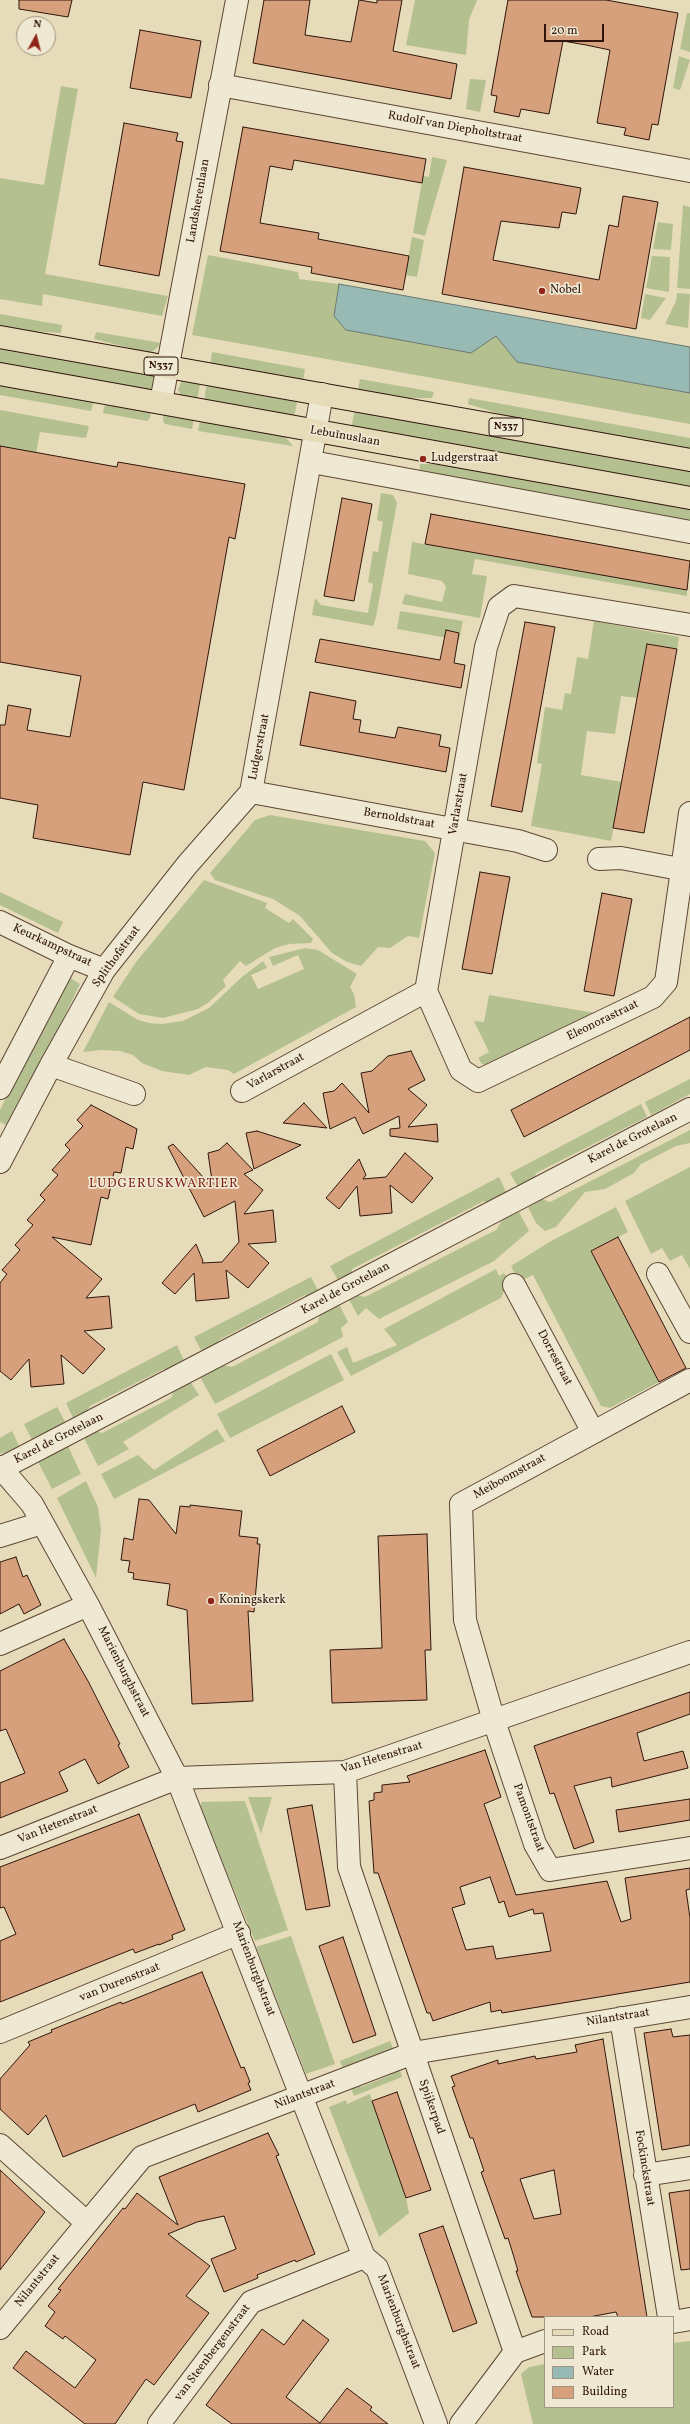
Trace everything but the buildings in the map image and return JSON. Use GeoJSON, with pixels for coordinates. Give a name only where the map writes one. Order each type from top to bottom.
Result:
{"type":"FeatureCollection","features":[{"type":"Feature","properties":{"kind":"main road","name":"N337"},"geometry":{"type":"LineString","coordinates":[[0,337],[690,460]]}},
{"type":"Feature","properties":{"kind":"main road","name":"Lebuïnuslaan"},"geometry":{"type":"LineString","coordinates":[[0,374],[690,498]]}},
{"type":"Feature","properties":{"kind":"street","name":"Landsherenlaan"},"geometry":{"type":"LineString","coordinates":[[161,402],[169,367],[220,85],[237,0]]}},
{"type":"Feature","properties":{"kind":"street","name":"Rudolf van Diepholtstraat"},"geometry":{"type":"LineString","coordinates":[[220,85],[690,171]]}},
{"type":"Feature","properties":{"kind":"street","name":"Ludgerstraat"},"geometry":{"type":"LineString","coordinates":[[251,792],[312,462],[322,394]]}},
{"type":"Feature","properties":{"kind":"street"},"geometry":{"type":"LineString","coordinates":[[312,462],[690,532]]}},
{"type":"Feature","properties":{"kind":"street","name":"Varlarstraat"},"geometry":{"type":"LineString","coordinates":[[242,1091],[426,991],[486,647],[499,607],[514,596],[690,625]]}},
{"type":"Feature","properties":{"kind":"street","name":"Bernoldstraat"},"geometry":{"type":"LineString","coordinates":[[251,792],[518,841],[546,850]]}},
{"type":"Feature","properties":{"kind":"street","name":"Splithofstraat"},"geometry":{"type":"LineString","coordinates":[[1,1156],[50,1065],[104,970],[187,865],[251,792]]}},
{"type":"Feature","properties":{"kind":"street","name":"Eleonorastraat"},"geometry":{"type":"LineString","coordinates":[[426,991],[460,1070],[478,1081],[653,997],[666,982],[686,870],[690,813]]}},
{"type":"Feature","properties":{"kind":"street"},"geometry":{"type":"LineString","coordinates":[[599,858],[621,858],[686,870]]}},
{"type":"Feature","properties":{"kind":"street","name":"Keurkampstraat"},"geometry":{"type":"LineString","coordinates":[[0,922],[69,956],[104,970]]}},
{"type":"Feature","properties":{"kind":"street"},"geometry":{"type":"LineString","coordinates":[[0,1088],[69,956]]}},
{"type":"Feature","properties":{"kind":"street"},"geometry":{"type":"LineString","coordinates":[[50,1065],[134,1094]]}},
{"type":"Feature","properties":{"kind":"street","name":"Karel de Grotelaan"},"geometry":{"type":"LineString","coordinates":[[1,1468],[690,1109]]}},
{"type":"Feature","properties":{"kind":"street"},"geometry":{"type":"LineString","coordinates":[[658,1274],[690,1332]]}},
{"type":"Feature","properties":{"kind":"street","name":"Dorrestraat"},"geometry":{"type":"LineString","coordinates":[[514,1284],[593,1432]]}},
{"type":"Feature","properties":{"kind":"street","name":"Meiboomstraat"},"geometry":{"type":"LineString","coordinates":[[494,1721],[465,1620],[462,1504],[690,1380]]}},
{"type":"Feature","properties":{"kind":"street","name":"Marienburghstraat"},"geometry":{"type":"LineString","coordinates":[[1,1468],[32,1504],[88,1605],[177,1778],[239,1933],[364,2257],[377,2268],[436,2424]]}},
{"type":"Feature","properties":{"kind":"street"},"geometry":{"type":"LineString","coordinates":[[0,1536],[42,1524]]}},
{"type":"Feature","properties":{"kind":"street"},"geometry":{"type":"LineString","coordinates":[[0,1644],[88,1605]]}},
{"type":"Feature","properties":{"kind":"street","name":"Van Hetenstraat"},"geometry":{"type":"LineString","coordinates":[[0,1848],[177,1778],[345,1772],[690,1652]]}},
{"type":"Feature","properties":{"kind":"street","name":"Pamontstraat"},"geometry":{"type":"LineString","coordinates":[[494,1721],[535,1844],[550,1870],[690,1848]]}},
{"type":"Feature","properties":{"kind":"street","name":"Spijkerpad"},"geometry":{"type":"LineString","coordinates":[[345,1772],[349,1867],[514,2352]]}},
{"type":"Feature","properties":{"kind":"street","name":"van Durenstraat"},"geometry":{"type":"LineString","coordinates":[[0,2032],[239,1933]]}},
{"type":"Feature","properties":{"kind":"street","name":"Nilantstraat"},"geometry":{"type":"LineString","coordinates":[[0,2328],[86,2222],[142,2157],[413,2053],[690,2006]]}},
{"type":"Feature","properties":{"kind":"street","name":"Fockinckstraat"},"geometry":{"type":"LineString","coordinates":[[621,2018],[669,2316]]}},
{"type":"Feature","properties":{"kind":"street"},"geometry":{"type":"LineString","coordinates":[[0,2145],[86,2222]]}},
{"type":"Feature","properties":{"kind":"street"},"geometry":{"type":"LineString","coordinates":[[645,2175],[690,2168]]}},
{"type":"Feature","properties":{"kind":"street","name":"van Steenbergenstraat"},"geometry":{"type":"LineString","coordinates":[[159,2424],[251,2302],[364,2257]]}},
{"type":"Feature","properties":{"kind":"street"},"geometry":{"type":"LineString","coordinates":[[674,2322],[690,2319]]}},
{"type":"Feature","properties":{"kind":"street"},"geometry":{"type":"LineString","coordinates":[[461,2424],[514,2352],[544,2341]]}},
{"type":"Feature","properties":{"kind":"green space"},"geometry":{"type":"Polygon","coordinates":[[[415,0],[477,0],[469,20],[466,55],[406,45],[415,0]]]}},
{"type":"Feature","properties":{"kind":"green space"},"geometry":{"type":"Polygon","coordinates":[[[687,13],[690,13],[690,52],[680,49],[687,13]]]}},
{"type":"Feature","properties":{"kind":"green space"},"geometry":{"type":"Polygon","coordinates":[[[679,56],[690,60],[680,90],[673,88],[679,56]]]}},
{"type":"Feature","properties":{"kind":"green space"},"geometry":{"type":"Polygon","coordinates":[[[470,79],[486,80],[480,112],[466,109],[470,79]]]}},
{"type":"Feature","properties":{"kind":"green space"},"geometry":{"type":"Polygon","coordinates":[[[61,86],[78,89],[45,274],[168,296],[162,316],[43,294],[42,306],[0,299],[0,178],[44,185],[61,86]]]}},
{"type":"Feature","properties":{"kind":"green space"},"geometry":{"type":"Polygon","coordinates":[[[432,157],[447,160],[425,236],[413,233],[423,176],[429,177],[432,157]]]}},
{"type":"Feature","properties":{"kind":"green space"},"geometry":{"type":"Polygon","coordinates":[[[683,205],[690,207],[690,289],[677,288],[683,205]]]}},
{"type":"Feature","properties":{"kind":"green space"},"geometry":{"type":"Polygon","coordinates":[[[658,222],[673,224],[671,250],[653,249],[658,222]]]}},
{"type":"Feature","properties":{"kind":"green space"},"geometry":{"type":"Polygon","coordinates":[[[412,237],[424,240],[417,277],[405,275],[412,237]]]}},
{"type":"Feature","properties":{"kind":"green space"},"geometry":{"type":"Polygon","coordinates":[[[208,255],[298,272],[299,279],[339,284],[334,316],[496,336],[517,362],[690,393],[690,424],[192,335],[208,255]]]}},
{"type":"Feature","properties":{"kind":"green space"},"geometry":{"type":"Polygon","coordinates":[[[652,256],[670,257],[669,292],[646,288],[652,256]]]}},
{"type":"Feature","properties":{"kind":"green space"},"geometry":{"type":"Polygon","coordinates":[[[677,293],[690,294],[688,328],[665,324],[676,301],[677,293]]]}},
{"type":"Feature","properties":{"kind":"green space"},"geometry":{"type":"Polygon","coordinates":[[[645,294],[666,298],[650,320],[641,318],[645,294]]]}},
{"type":"Feature","properties":{"kind":"green space"},"geometry":{"type":"Polygon","coordinates":[[[0,314],[62,325],[61,333],[0,329],[0,314]]]}},
{"type":"Feature","properties":{"kind":"green space"},"geometry":{"type":"Polygon","coordinates":[[[96,332],[162,343],[151,353],[132,353],[130,348],[94,339],[96,332]]]}},
{"type":"Feature","properties":{"kind":"green space"},"geometry":{"type":"Polygon","coordinates":[[[0,343],[147,370],[155,379],[153,387],[145,393],[0,366],[0,343]]]}},
{"type":"Feature","properties":{"kind":"green space"},"geometry":{"type":"Polygon","coordinates":[[[212,352],[305,369],[303,382],[210,367],[212,352]]]}},
{"type":"Feature","properties":{"kind":"green space"},"geometry":{"type":"Polygon","coordinates":[[[0,379],[89,398],[93,404],[91,411],[0,395],[0,379]]]}},
{"type":"Feature","properties":{"kind":"green space"},"geometry":{"type":"Polygon","coordinates":[[[201,379],[197,401],[183,398],[178,390],[182,380],[201,379]]]}},
{"type":"Feature","properties":{"kind":"green space"},"geometry":{"type":"Polygon","coordinates":[[[360,379],[434,392],[432,398],[387,398],[357,394],[360,379]]]}},
{"type":"Feature","properties":{"kind":"green space"},"geometry":{"type":"Polygon","coordinates":[[[207,380],[298,396],[294,419],[204,403],[207,380]]]}},
{"type":"Feature","properties":{"kind":"green space"},"geometry":{"type":"Polygon","coordinates":[[[469,398],[690,438],[690,453],[536,425],[468,404],[469,398]]]}},
{"type":"Feature","properties":{"kind":"green space"},"geometry":{"type":"Polygon","coordinates":[[[109,402],[152,407],[150,418],[147,421],[103,413],[104,407],[109,402]]]}},
{"type":"Feature","properties":{"kind":"green space"},"geometry":{"type":"Polygon","coordinates":[[[355,407],[690,468],[690,490],[351,430],[355,407]]]}},
{"type":"Feature","properties":{"kind":"green space"},"geometry":{"type":"Polygon","coordinates":[[[164,409],[195,414],[192,429],[165,424],[163,421],[164,409]]]}},
{"type":"Feature","properties":{"kind":"green space"},"geometry":{"type":"Polygon","coordinates":[[[0,410],[89,426],[86,438],[40,432],[6,620],[0,618],[0,410]]]}},
{"type":"Feature","properties":{"kind":"green space"},"geometry":{"type":"Polygon","coordinates":[[[201,416],[280,431],[293,446],[198,431],[201,416]]]}},
{"type":"Feature","properties":{"kind":"green space"},"geometry":{"type":"Polygon","coordinates":[[[420,464],[467,464],[690,503],[690,522],[419,473],[420,464]]]}},
{"type":"Feature","properties":{"kind":"green space"},"geometry":{"type":"Polygon","coordinates":[[[381,493],[393,495],[397,503],[376,617],[373,626],[312,615],[315,598],[321,605],[368,613],[373,584],[368,582],[373,551],[378,552],[383,522],[377,520],[381,493]]]}},
{"type":"Feature","properties":{"kind":"green space"},"geometry":{"type":"Polygon","coordinates":[[[412,542],[687,590],[687,596],[475,559],[472,574],[487,576],[480,618],[402,604],[405,594],[442,602],[446,587],[442,581],[408,574],[412,542]]]}},
{"type":"Feature","properties":{"kind":"green space"},"geometry":{"type":"Polygon","coordinates":[[[400,611],[463,621],[459,640],[397,629],[400,611]]]}},
{"type":"Feature","properties":{"kind":"green space"},"geometry":{"type":"Polygon","coordinates":[[[594,621],[679,637],[677,649],[647,644],[637,698],[621,696],[615,734],[587,731],[581,775],[622,782],[611,841],[531,826],[542,764],[537,763],[545,707],[562,710],[565,693],[571,694],[577,657],[588,659],[594,621]]]}},
{"type":"Feature","properties":{"kind":"green space"},"geometry":{"type":"Polygon","coordinates":[[[270,815],[425,841],[435,853],[419,938],[408,936],[390,948],[378,947],[361,966],[347,962],[332,953],[300,916],[273,899],[215,880],[210,873],[255,820],[270,815]]]}},
{"type":"Feature","properties":{"kind":"green space"},"geometry":{"type":"Polygon","coordinates":[[[204,880],[267,903],[265,908],[289,923],[293,919],[313,939],[311,943],[289,944],[275,948],[246,966],[240,961],[223,980],[226,986],[209,1002],[198,1009],[163,1018],[139,1014],[113,997],[136,962],[204,880]]]}},
{"type":"Feature","properties":{"kind":"green space"},"geometry":{"type":"Polygon","coordinates":[[[0,892],[63,922],[58,933],[0,905],[0,892]]]}},
{"type":"Feature","properties":{"kind":"green space"},"geometry":{"type":"Polygon","coordinates":[[[305,948],[318,950],[357,974],[350,987],[354,994],[356,1007],[234,1074],[228,1070],[206,1067],[189,1075],[162,1071],[142,1063],[133,1055],[120,1051],[101,1050],[83,1052],[109,1002],[138,1020],[149,1023],[162,1024],[183,1021],[209,1008],[243,976],[263,961],[267,968],[251,975],[258,989],[304,969],[298,955],[273,966],[269,957],[305,948]]]}},
{"type":"Feature","properties":{"kind":"green space"},"geometry":{"type":"Polygon","coordinates":[[[67,976],[80,984],[10,1127],[0,1122],[0,1110],[67,976]]]}},
{"type":"Feature","properties":{"kind":"green space"},"geometry":{"type":"Polygon","coordinates":[[[489,995],[595,1013],[489,1066],[482,1064],[478,1058],[489,1052],[474,1021],[484,1022],[489,995]]]}},
{"type":"Feature","properties":{"kind":"green space"},"geometry":{"type":"Polygon","coordinates":[[[690,1079],[690,1094],[651,1115],[645,1102],[690,1079]]]}},
{"type":"Feature","properties":{"kind":"green space"},"geometry":{"type":"Polygon","coordinates":[[[641,1104],[647,1117],[536,1173],[534,1181],[520,1190],[510,1173],[641,1104]]]}},
{"type":"Feature","properties":{"kind":"green space"},"geometry":{"type":"Polygon","coordinates":[[[690,1130],[690,1143],[676,1146],[641,1164],[634,1173],[605,1189],[585,1192],[556,1227],[545,1231],[536,1223],[528,1207],[542,1199],[550,1202],[690,1130]]]}},
{"type":"Feature","properties":{"kind":"green space"},"geometry":{"type":"Polygon","coordinates":[[[690,1167],[690,1269],[682,1255],[670,1261],[662,1248],[651,1254],[625,1201],[690,1167]]]}},
{"type":"Feature","properties":{"kind":"green space"},"geometry":{"type":"Polygon","coordinates":[[[499,1177],[508,1196],[490,1205],[484,1201],[352,1269],[351,1276],[340,1284],[330,1266],[499,1177]]]}},
{"type":"Feature","properties":{"kind":"green space"},"geometry":{"type":"Polygon","coordinates":[[[616,1207],[628,1232],[591,1251],[659,1382],[610,1408],[601,1406],[533,1275],[519,1282],[511,1266],[551,1241],[616,1207]]]}},
{"type":"Feature","properties":{"kind":"green space"},"geometry":{"type":"Polygon","coordinates":[[[519,1212],[529,1231],[494,1261],[379,1319],[366,1308],[358,1316],[349,1300],[357,1295],[365,1297],[496,1230],[502,1220],[519,1212]]]}},
{"type":"Feature","properties":{"kind":"green space"},"geometry":{"type":"Polygon","coordinates":[[[496,1269],[499,1276],[504,1273],[509,1280],[501,1298],[351,1376],[337,1352],[347,1347],[353,1363],[397,1345],[384,1329],[496,1269]]]}},
{"type":"Feature","properties":{"kind":"green space"},"geometry":{"type":"Polygon","coordinates":[[[311,1277],[320,1294],[309,1299],[305,1295],[219,1340],[219,1345],[203,1354],[194,1337],[311,1277]]]}},
{"type":"Feature","properties":{"kind":"green space"},"geometry":{"type":"Polygon","coordinates":[[[339,1304],[348,1322],[341,1328],[343,1337],[215,1404],[200,1377],[222,1365],[232,1367],[318,1322],[320,1313],[339,1304]]]}},
{"type":"Feature","properties":{"kind":"green space"},"geometry":{"type":"Polygon","coordinates":[[[177,1345],[185,1363],[167,1372],[164,1369],[90,1406],[86,1414],[74,1420],[66,1403],[177,1345]]]}},
{"type":"Feature","properties":{"kind":"green space"},"geometry":{"type":"Polygon","coordinates":[[[331,1354],[344,1380],[230,1438],[217,1414],[331,1354]]]}},
{"type":"Feature","properties":{"kind":"green space"},"geometry":{"type":"Polygon","coordinates":[[[190,1381],[199,1395],[123,1442],[129,1449],[98,1466],[84,1438],[93,1430],[102,1433],[171,1398],[175,1388],[190,1381]]]}},
{"type":"Feature","properties":{"kind":"green space"},"geometry":{"type":"Polygon","coordinates":[[[57,1407],[67,1425],[33,1442],[24,1424],[57,1407]]]}},
{"type":"Feature","properties":{"kind":"green space"},"geometry":{"type":"Polygon","coordinates":[[[217,1429],[225,1441],[114,1499],[101,1474],[138,1455],[154,1470],[217,1429]]]}},
{"type":"Feature","properties":{"kind":"green space"},"geometry":{"type":"Polygon","coordinates":[[[12,1431],[20,1448],[0,1454],[0,1438],[12,1431]]]}},
{"type":"Feature","properties":{"kind":"green space"},"geometry":{"type":"Polygon","coordinates":[[[68,1446],[81,1474],[52,1489],[38,1462],[68,1446]]]}},
{"type":"Feature","properties":{"kind":"green space"},"geometry":{"type":"Polygon","coordinates":[[[86,1481],[98,1507],[101,1530],[96,1578],[57,1498],[86,1481]]]}},
{"type":"Feature","properties":{"kind":"green space"},"geometry":{"type":"Polygon","coordinates":[[[248,1797],[272,1797],[261,1834],[248,1797]]]}},
{"type":"Feature","properties":{"kind":"green space"},"geometry":{"type":"Polygon","coordinates":[[[245,1801],[288,1930],[255,1941],[201,1810],[201,1802],[245,1801]]]}},
{"type":"Feature","properties":{"kind":"green space"},"geometry":{"type":"Polygon","coordinates":[[[291,1936],[335,2064],[306,2074],[256,1947],[291,1936]]]}},
{"type":"Feature","properties":{"kind":"green space"},"geometry":{"type":"Polygon","coordinates":[[[390,2041],[395,2053],[389,2055],[382,2053],[352,2065],[345,2074],[340,2061],[390,2041]]]}},
{"type":"Feature","properties":{"kind":"green space"},"geometry":{"type":"Polygon","coordinates":[[[399,2066],[402,2077],[354,2096],[350,2086],[355,2084],[361,2087],[391,2075],[394,2068],[399,2066]]]}},
{"type":"Feature","properties":{"kind":"green space"},"geometry":{"type":"Polygon","coordinates":[[[370,2094],[406,2198],[409,2213],[379,2237],[329,2107],[346,2100],[347,2104],[370,2094]]]}},
{"type":"Feature","properties":{"kind":"green space"},"geometry":{"type":"Polygon","coordinates":[[[690,2341],[690,2424],[533,2424],[521,2374],[529,2367],[544,2364],[544,2408],[674,2408],[674,2343],[690,2341]]]}},
{"type":"Feature","properties":{"kind":"water"},"geometry":{"type":"Polygon","coordinates":[[[339,284],[690,347],[690,393],[517,362],[496,336],[471,353],[346,330],[334,316],[339,284]]]}},
{"type":"Feature","properties":{"kind":"place","name":"Nobel"},"geometry":{"type":"Point","coordinates":[542,291]}},
{"type":"Feature","properties":{"kind":"place","name":"Ludgerstraat"},"geometry":{"type":"Point","coordinates":[423,459]}},
{"type":"Feature","properties":{"kind":"place","name":"Koningskerk"},"geometry":{"type":"Point","coordinates":[211,1601]}},
{"type":"Feature","properties":{"kind":"district","name":"LUDGERUSKWARTIER"},"geometry":{"type":"Point","coordinates":[164,1185]}}]}
